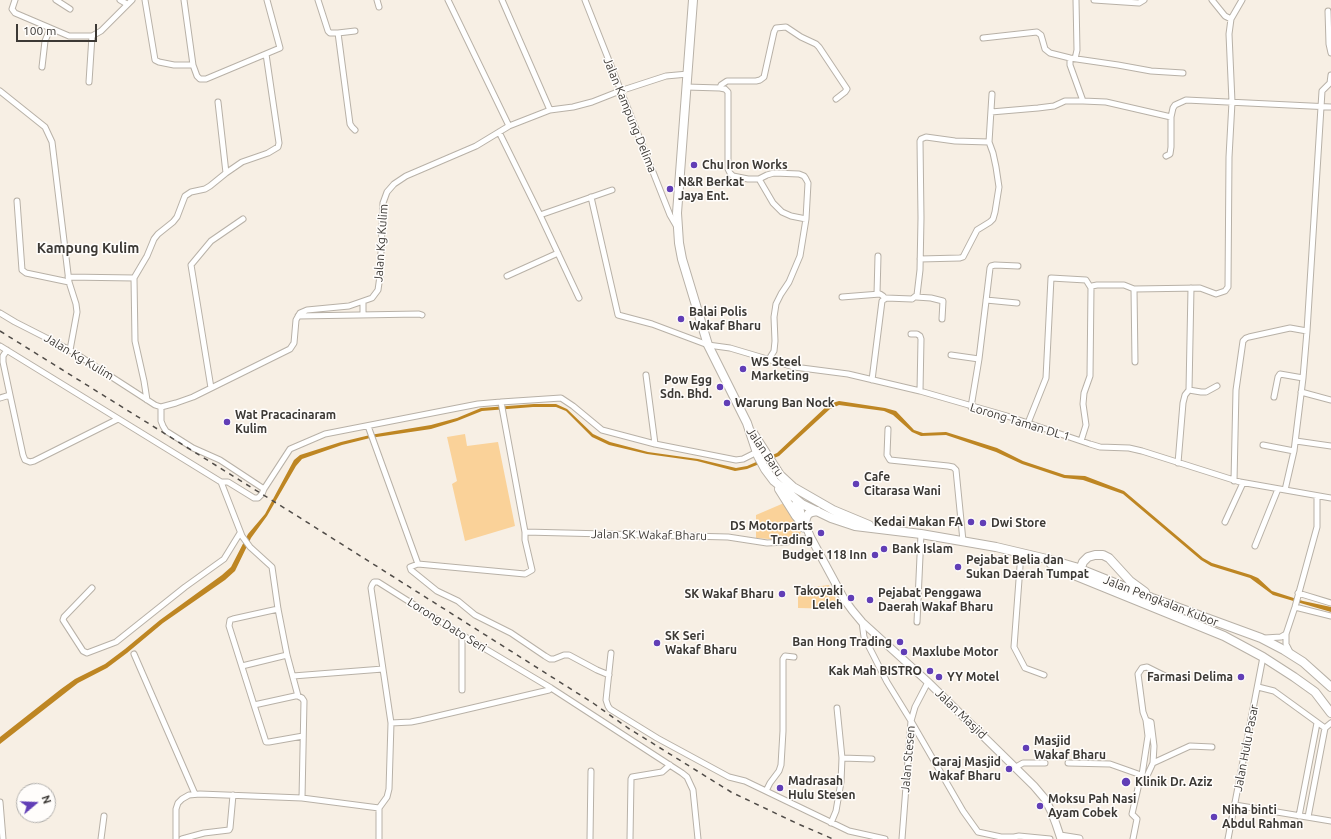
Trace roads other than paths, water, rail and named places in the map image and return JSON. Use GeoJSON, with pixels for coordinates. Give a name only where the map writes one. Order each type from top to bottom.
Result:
{"type":"FeatureCollection","features":[{"type":"Feature","properties":{"kind":"main road"},"geometry":{"type":"LineString","coordinates":[[693,0],[677,228],[682,259],[708,345],[746,423]]}},
{"type":"Feature","properties":{"kind":"main road","name":"Jalan Baru"},"geometry":{"type":"LineString","coordinates":[[746,423],[756,452],[765,469],[774,481],[800,501],[817,511],[855,526],[963,541],[1034,556]]}},
{"type":"Feature","properties":{"kind":"main road","name":"Jalan Baru"},"geometry":{"type":"LineString","coordinates":[[746,423],[776,470],[793,487],[818,502],[875,528]]}},
{"type":"Feature","properties":{"kind":"main road"},"geometry":{"type":"LineString","coordinates":[[774,481],[796,516]]}},
{"type":"Feature","properties":{"kind":"main road"},"geometry":{"type":"LineString","coordinates":[[793,487],[800,501],[818,502]]}},
{"type":"Feature","properties":{"kind":"main road"},"geometry":{"type":"LineString","coordinates":[[806,524],[808,514],[817,511]]}},
{"type":"Feature","properties":{"kind":"main road"},"geometry":{"type":"LineString","coordinates":[[1084,579],[1080,570],[1083,562],[1095,554],[1103,555],[1109,558],[1130,581],[1152,598]]}},
{"type":"Feature","properties":{"kind":"main road","name":"Jalan Pengkalan Kubor"},"geometry":{"type":"LineString","coordinates":[[1034,556],[1080,570],[1261,638],[1294,656],[1325,680],[1331,687]]}},
{"type":"Feature","properties":{"kind":"main road","name":"Jalan Pengkalan Kubor"},"geometry":{"type":"LineString","coordinates":[[1034,556],[1084,579],[1224,636],[1263,657],[1294,677],[1331,706]]}},
{"type":"Feature","properties":{"kind":"main road","name":"Jalan Pengkalan Kubor"},"geometry":{"type":"LineString","coordinates":[[1315,692],[1331,713]]}},
{"type":"Feature","properties":{"kind":"street"},"geometry":{"type":"LineString","coordinates":[[14,0],[12,9],[15,13],[69,36],[92,36],[103,30],[132,0]]}},
{"type":"Feature","properties":{"kind":"street"},"geometry":{"type":"LineString","coordinates":[[56,0],[70,9]]}},
{"type":"Feature","properties":{"kind":"street"},"geometry":{"type":"LineString","coordinates":[[120,0],[127,4]]}},
{"type":"Feature","properties":{"kind":"street"},"geometry":{"type":"LineString","coordinates":[[146,0],[155,60],[174,65],[193,65]]}},
{"type":"Feature","properties":{"kind":"street"},"geometry":{"type":"LineString","coordinates":[[184,0],[193,65],[197,76],[200,79],[206,79],[280,48],[267,0]]}},
{"type":"Feature","properties":{"kind":"street"},"geometry":{"type":"LineString","coordinates":[[318,0],[330,33],[355,31]]}},
{"type":"Feature","properties":{"kind":"street"},"geometry":{"type":"LineString","coordinates":[[377,0],[379,7]]}},
{"type":"Feature","properties":{"kind":"street"},"geometry":{"type":"LineString","coordinates":[[448,0],[509,126]]}},
{"type":"Feature","properties":{"kind":"street"},"geometry":{"type":"LineString","coordinates":[[502,0],[550,110]]}},
{"type":"Feature","properties":{"kind":"street","name":"Jalan Kampung Delima"},"geometry":{"type":"LineString","coordinates":[[585,0],[670,215],[677,228]]}},
{"type":"Feature","properties":{"kind":"street"},"geometry":{"type":"LineString","coordinates":[[1076,0],[1076,50],[1070,65],[1083,101]]}},
{"type":"Feature","properties":{"kind":"street"},"geometry":{"type":"LineString","coordinates":[[1094,0],[1139,3],[1144,0]]}},
{"type":"Feature","properties":{"kind":"street"},"geometry":{"type":"LineString","coordinates":[[1212,0],[1225,16],[1231,19]]}},
{"type":"Feature","properties":{"kind":"street"},"geometry":{"type":"LineString","coordinates":[[1091,288],[1097,285],[1124,285],[1134,289],[1191,288],[1205,289],[1216,294],[1225,292],[1228,287],[1229,157],[1232,102],[1229,34],[1231,19],[1242,0]]}},
{"type":"Feature","properties":{"kind":"street"},"geometry":{"type":"LineString","coordinates":[[1328,11],[1329,44],[1331,53]]}},
{"type":"Feature","properties":{"kind":"street"},"geometry":{"type":"LineString","coordinates":[[720,88],[721,85],[727,81],[756,81],[764,78],[774,32],[776,28],[786,27],[801,38],[816,44],[819,48],[847,90],[836,99]]}},
{"type":"Feature","properties":{"kind":"street"},"geometry":{"type":"LineString","coordinates":[[42,67],[44,41],[50,29]]}},
{"type":"Feature","properties":{"kind":"street"},"geometry":{"type":"LineString","coordinates":[[983,38],[1037,32],[1041,35],[1046,51],[1050,53],[1151,71],[1183,73]]}},
{"type":"Feature","properties":{"kind":"street"},"geometry":{"type":"LineString","coordinates":[[338,33],[350,124],[355,130]]}},
{"type":"Feature","properties":{"kind":"street"},"geometry":{"type":"LineString","coordinates":[[89,82],[92,36]]}},
{"type":"Feature","properties":{"kind":"street"},"geometry":{"type":"LineString","coordinates":[[147,400],[135,341],[134,278],[147,256],[154,239],[177,217],[185,196],[191,192],[205,189],[242,162],[268,153],[278,146],[278,135],[266,54]]}},
{"type":"Feature","properties":{"kind":"street","name":"Jalan Kg Kulim"},"geometry":{"type":"LineString","coordinates":[[298,316],[300,313],[307,310],[349,306],[372,298],[378,290],[380,276],[383,203],[390,188],[406,176],[476,146],[509,126],[550,110],[586,104],[666,76],[688,74]]}},
{"type":"Feature","properties":{"kind":"street"},"geometry":{"type":"LineString","coordinates":[[1285,490],[1296,441],[1303,378],[1322,91],[1330,83],[1331,75]]}},
{"type":"Feature","properties":{"kind":"street"},"geometry":{"type":"LineString","coordinates":[[686,88],[720,88],[725,89],[728,92],[728,169],[733,176],[748,179],[759,178],[767,174],[774,173],[799,174],[804,176],[808,183],[806,219],[800,256],[789,282],[776,304],[774,317],[774,351],[770,359]]}},
{"type":"Feature","properties":{"kind":"street"},"geometry":{"type":"LineString","coordinates":[[0,91],[45,127],[52,142],[68,279],[77,312],[70,350]]}},
{"type":"Feature","properties":{"kind":"street"},"geometry":{"type":"LineString","coordinates":[[920,258],[960,258],[963,256],[977,230],[993,219],[998,193],[998,177],[989,142],[992,94]]}},
{"type":"Feature","properties":{"kind":"street"},"geometry":{"type":"LineString","coordinates":[[1166,156],[1170,154],[1171,117],[1173,108],[1175,105],[1186,100],[1331,107]]}},
{"type":"Feature","properties":{"kind":"street"},"geometry":{"type":"LineString","coordinates":[[991,112],[1054,106],[1065,101],[1083,101],[1106,102],[1171,117]]}},
{"type":"Feature","properties":{"kind":"street"},"geometry":{"type":"LineString","coordinates":[[218,102],[226,173]]}},
{"type":"Feature","properties":{"kind":"street"},"geometry":{"type":"LineString","coordinates":[[499,132],[579,298]]}},
{"type":"Feature","properties":{"kind":"street"},"geometry":{"type":"LineString","coordinates":[[916,296],[920,270],[920,141],[926,137],[955,141],[989,142]]}},
{"type":"Feature","properties":{"kind":"street"},"geometry":{"type":"LineString","coordinates":[[759,178],[773,203],[782,212],[791,216],[806,219]]}},
{"type":"Feature","properties":{"kind":"street"},"geometry":{"type":"LineString","coordinates":[[540,215],[612,190]]}},
{"type":"Feature","properties":{"kind":"street","name":"Lorong Taman DL 1"},"geometry":{"type":"LineString","coordinates":[[591,197],[618,315],[652,324],[708,345],[730,348],[794,367],[848,374],[920,391],[971,407],[1007,416],[1100,447],[1135,450],[1243,483],[1331,498]]}},
{"type":"Feature","properties":{"kind":"street"},"geometry":{"type":"LineString","coordinates":[[17,201],[22,270],[26,273],[68,279],[134,278]]}},
{"type":"Feature","properties":{"kind":"street"},"geometry":{"type":"LineString","coordinates":[[211,388],[191,266],[211,241],[243,219]]}},
{"type":"Feature","properties":{"kind":"street"},"geometry":{"type":"LineString","coordinates":[[507,276],[558,253]]}},
{"type":"Feature","properties":{"kind":"street"},"geometry":{"type":"LineString","coordinates":[[877,294],[878,256]]}},
{"type":"Feature","properties":{"kind":"street"},"geometry":{"type":"LineString","coordinates":[[971,407],[979,359],[990,268],[991,266],[1018,266]]}},
{"type":"Feature","properties":{"kind":"street"},"geometry":{"type":"LineString","coordinates":[[1028,423],[1046,378],[1051,278],[1086,280],[1091,288],[1090,376],[1084,393],[1086,425],[1081,441]]}},
{"type":"Feature","properties":{"kind":"street"},"geometry":{"type":"LineString","coordinates":[[1178,463],[1185,395],[1189,390],[1191,288]]}},
{"type":"Feature","properties":{"kind":"street"},"geometry":{"type":"LineString","coordinates":[[1134,289],[1135,362]]}},
{"type":"Feature","properties":{"kind":"street"},"geometry":{"type":"LineString","coordinates":[[842,297],[877,294],[883,296],[885,299],[912,299],[916,296],[931,298],[943,301],[942,319]]}},
{"type":"Feature","properties":{"kind":"street"},"geometry":{"type":"LineString","coordinates":[[872,380],[881,303],[885,299]]}},
{"type":"Feature","properties":{"kind":"street"},"geometry":{"type":"LineString","coordinates":[[986,300],[1017,303]]}},
{"type":"Feature","properties":{"kind":"street"},"geometry":{"type":"LineString","coordinates":[[363,302],[363,315]]}},
{"type":"Feature","properties":{"kind":"street","name":"Jalan Kg Kulim"},"geometry":{"type":"LineString","coordinates":[[0,313],[70,350],[147,400],[162,407]]}},
{"type":"Feature","properties":{"kind":"street"},"geometry":{"type":"LineString","coordinates":[[264,488],[220,460],[193,448],[166,431],[161,421],[162,407],[193,397],[290,349],[294,343],[294,328],[298,316],[422,315]]}},
{"type":"Feature","properties":{"kind":"street"},"geometry":{"type":"LineString","coordinates":[[1234,480],[1236,390],[1243,341],[1249,337],[1290,328],[1307,332]]}},
{"type":"Feature","properties":{"kind":"street"},"geometry":{"type":"LineString","coordinates":[[912,334],[920,336],[922,339],[920,391]]}},
{"type":"Feature","properties":{"kind":"street"},"geometry":{"type":"LineString","coordinates":[[0,346],[221,482],[228,482],[254,498],[258,498],[262,494],[264,488],[290,449],[325,434],[478,404],[501,404],[561,398],[602,430],[655,444],[736,460],[743,459],[756,452]]}},
{"type":"Feature","properties":{"kind":"street"},"geometry":{"type":"LineString","coordinates":[[7,350],[3,356],[3,362],[25,460],[30,462],[34,461],[118,419]]}},
{"type":"Feature","properties":{"kind":"street"},"geometry":{"type":"LineString","coordinates":[[951,355],[979,359]]}},
{"type":"Feature","properties":{"kind":"street"},"geometry":{"type":"LineString","coordinates":[[1274,397],[1278,376],[1280,374],[1303,378]]}},
{"type":"Feature","properties":{"kind":"street"},"geometry":{"type":"LineString","coordinates":[[646,375],[655,444]]}},
{"type":"Feature","properties":{"kind":"street"},"geometry":{"type":"LineString","coordinates":[[1189,390],[1206,392],[1217,386]]}},
{"type":"Feature","properties":{"kind":"street"},"geometry":{"type":"LineString","coordinates":[[1301,392],[1331,400]]}},
{"type":"Feature","properties":{"kind":"street"},"geometry":{"type":"LineString","coordinates":[[0,398],[10,395]]}},
{"type":"Feature","properties":{"kind":"street"},"geometry":{"type":"LineString","coordinates":[[501,404],[525,532],[525,540],[532,570],[525,574],[418,564],[410,567],[411,570],[437,591],[458,601],[475,615],[511,633],[550,659],[569,655],[609,675]]}},
{"type":"Feature","properties":{"kind":"street"},"geometry":{"type":"LineString","coordinates":[[368,426],[418,564]]}},
{"type":"Feature","properties":{"kind":"street"},"geometry":{"type":"LineString","coordinates":[[888,429],[887,456],[890,460],[948,466],[953,467],[956,470],[963,541]]}},
{"type":"Feature","properties":{"kind":"street"},"geometry":{"type":"LineString","coordinates":[[1296,441],[1331,446]]}},
{"type":"Feature","properties":{"kind":"street"},"geometry":{"type":"LineString","coordinates":[[1263,445],[1294,451]]}},
{"type":"Feature","properties":{"kind":"street"},"geometry":{"type":"LineString","coordinates":[[221,482],[241,534],[250,546],[272,567],[287,655],[298,696],[304,701],[302,798]]}},
{"type":"Feature","properties":{"kind":"street"},"geometry":{"type":"LineString","coordinates":[[1225,522],[1243,483]]}},
{"type":"Feature","properties":{"kind":"street"},"geometry":{"type":"LineString","coordinates":[[1255,546],[1278,489]]}},
{"type":"Feature","properties":{"kind":"street"},"geometry":{"type":"LineString","coordinates":[[1294,656],[1286,644],[1286,634],[1317,527],[1318,496]]}},
{"type":"Feature","properties":{"kind":"street"},"geometry":{"type":"LineString","coordinates":[[796,516],[795,510],[800,501]]}},
{"type":"Feature","properties":{"kind":"street","name":"Jalan Masjid"},"geometry":{"type":"LineString","coordinates":[[800,501],[801,515],[811,538]]}},
{"type":"Feature","properties":{"kind":"street","name":"Jalan Masjid"},"geometry":{"type":"LineString","coordinates":[[796,516],[811,538],[844,599],[862,622],[928,682],[1034,786],[1045,799],[1060,837]]}},
{"type":"Feature","properties":{"kind":"street","name":"Jalan SK Wakaf Bharu"},"geometry":{"type":"LineString","coordinates":[[525,532],[728,537],[767,543],[811,538]]}},
{"type":"Feature","properties":{"kind":"street"},"geometry":{"type":"LineString","coordinates":[[92,588],[64,617],[63,620],[83,651],[87,653],[116,642],[185,587],[224,559],[241,534]]}},
{"type":"Feature","properties":{"kind":"street"},"geometry":{"type":"LineString","coordinates":[[917,622],[921,534]]}},
{"type":"Feature","properties":{"kind":"street"},"geometry":{"type":"LineString","coordinates":[[1022,553],[1014,647],[1025,668],[1044,675]]}},
{"type":"Feature","properties":{"kind":"street","name":"Lorong Dato Seri"},"geometry":{"type":"LineString","coordinates":[[379,839],[379,808],[387,797],[389,789],[391,723],[371,588],[374,582],[378,582],[462,635],[551,688],[687,777],[693,790],[698,839]]}},
{"type":"Feature","properties":{"kind":"street"},"geometry":{"type":"LineString","coordinates":[[1298,595],[1331,603]]}},
{"type":"Feature","properties":{"kind":"street"},"geometry":{"type":"LineString","coordinates":[[1295,606],[1331,616]]}},
{"type":"Feature","properties":{"kind":"street"},"geometry":{"type":"LineString","coordinates":[[278,609],[230,620],[229,626],[266,742],[303,736]]}},
{"type":"Feature","properties":{"kind":"street"},"geometry":{"type":"LineString","coordinates":[[862,622],[863,633],[887,682],[963,811],[978,832],[999,837],[1014,838],[1019,836],[1050,839]]}},
{"type":"Feature","properties":{"kind":"street"},"geometry":{"type":"LineString","coordinates":[[1261,638],[1276,638],[1286,634]]}},
{"type":"Feature","properties":{"kind":"street"},"geometry":{"type":"LineString","coordinates":[[462,635],[462,690]]}},
{"type":"Feature","properties":{"kind":"street"},"geometry":{"type":"LineString","coordinates":[[611,653],[606,700],[610,708],[657,738],[729,777],[742,780],[849,831],[885,839]]}},
{"type":"Feature","properties":{"kind":"street"},"geometry":{"type":"LineString","coordinates":[[134,654],[195,794]]}},
{"type":"Feature","properties":{"kind":"street"},"geometry":{"type":"LineString","coordinates":[[242,666],[287,655]]}},
{"type":"Feature","properties":{"kind":"street"},"geometry":{"type":"LineString","coordinates":[[766,791],[779,771],[781,765],[783,731],[782,659],[785,656],[794,657]]}},
{"type":"Feature","properties":{"kind":"street","name":"Jalan Hulu Pasar"},"geometry":{"type":"LineString","coordinates":[[1228,839],[1263,657]]}},
{"type":"Feature","properties":{"kind":"street"},"geometry":{"type":"LineString","coordinates":[[1133,839],[1137,819],[1132,814],[1148,736],[1138,674],[1142,668],[1147,667],[1167,677]]}},
{"type":"Feature","properties":{"kind":"street"},"geometry":{"type":"LineString","coordinates":[[293,676],[383,669]]}},
{"type":"Feature","properties":{"kind":"street","name":"Jalan Stesen"},"geometry":{"type":"LineString","coordinates":[[902,839],[911,721],[915,707],[928,682]]}},
{"type":"Feature","properties":{"kind":"street"},"geometry":{"type":"LineString","coordinates":[[1258,687],[1274,691],[1325,728]]}},
{"type":"Feature","properties":{"kind":"street"},"geometry":{"type":"LineString","coordinates":[[391,723],[421,720],[549,690],[551,688]]}},
{"type":"Feature","properties":{"kind":"street"},"geometry":{"type":"LineString","coordinates":[[254,705],[298,696]]}},
{"type":"Feature","properties":{"kind":"street"},"geometry":{"type":"LineString","coordinates":[[831,823],[836,811],[841,782],[842,758],[837,708]]}},
{"type":"Feature","properties":{"kind":"street"},"geometry":{"type":"LineString","coordinates":[[1068,763],[1110,764],[1146,778],[1153,763],[1154,746],[1150,722],[1146,720]]}},
{"type":"Feature","properties":{"kind":"street"},"geometry":{"type":"LineString","coordinates":[[1299,816],[1317,723]]}},
{"type":"Feature","properties":{"kind":"street"},"geometry":{"type":"LineString","coordinates":[[1308,817],[1325,728],[1331,723]]}},
{"type":"Feature","properties":{"kind":"street"},"geometry":{"type":"LineString","coordinates":[[1153,763],[1190,746],[1212,748]]}},
{"type":"Feature","properties":{"kind":"street"},"geometry":{"type":"LineString","coordinates":[[842,758],[872,759]]}},
{"type":"Feature","properties":{"kind":"street"},"geometry":{"type":"LineString","coordinates":[[1016,768],[1023,763],[1046,763]]}},
{"type":"Feature","properties":{"kind":"street"},"geometry":{"type":"LineString","coordinates":[[630,839],[632,777],[662,772],[670,765]]}},
{"type":"Feature","properties":{"kind":"street"},"geometry":{"type":"LineString","coordinates":[[590,839],[591,771]]}},
{"type":"Feature","properties":{"kind":"street"},"geometry":{"type":"LineString","coordinates":[[176,839],[176,809],[178,803],[189,795],[195,794],[302,798],[379,808]]}},
{"type":"Feature","properties":{"kind":"street"},"geometry":{"type":"LineString","coordinates":[[182,839],[204,833],[229,830],[234,795]]}},
{"type":"Feature","properties":{"kind":"street"},"geometry":{"type":"LineString","coordinates":[[0,802],[3,839]]}},
{"type":"Feature","properties":{"kind":"street"},"geometry":{"type":"LineString","coordinates":[[1235,805],[1331,821]]}},
{"type":"Feature","properties":{"kind":"street"},"geometry":{"type":"LineString","coordinates":[[101,839],[104,816]]}},
{"type":"Feature","properties":{"kind":"street"},"geometry":{"type":"LineString","coordinates":[[1060,837],[1079,839]]}},
{"type":"Feature","properties":{"kind":"railway"},"geometry":{"type":"LineString","coordinates":[[0,331],[294,514],[593,703],[628,728],[731,792],[833,839]]}},
{"type":"Feature","properties":{"kind":"place","name":"Chu Iron Works"},"geometry":{"type":"Point","coordinates":[694,165]}},
{"type":"Feature","properties":{"kind":"place","name":"N&R Berkat Jaya Ent."},"geometry":{"type":"Point","coordinates":[670,189]}},
{"type":"Feature","properties":{"kind":"place","name":"Balai Polis Wakaf Bharu"},"geometry":{"type":"Point","coordinates":[681,319]}},
{"type":"Feature","properties":{"kind":"place","name":"WS Steel Marketing"},"geometry":{"type":"Point","coordinates":[743,369]}},
{"type":"Feature","properties":{"kind":"place","name":"Pow Egg Sdn. Bhd."},"geometry":{"type":"Point","coordinates":[720,387]}},
{"type":"Feature","properties":{"kind":"place","name":"Warung Ban Nock"},"geometry":{"type":"Point","coordinates":[727,403]}},
{"type":"Feature","properties":{"kind":"place","name":"Wat Pracacinaram Kulim"},"geometry":{"type":"Point","coordinates":[227,422]}},
{"type":"Feature","properties":{"kind":"place","name":"Cafe Citarasa Wani"},"geometry":{"type":"Point","coordinates":[856,484]}},
{"type":"Feature","properties":{"kind":"place","name":"Kedai Makan FA"},"geometry":{"type":"Point","coordinates":[971,522]}},
{"type":"Feature","properties":{"kind":"place","name":"Dwi Store"},"geometry":{"type":"Point","coordinates":[983,523]}},
{"type":"Feature","properties":{"kind":"place","name":"DS Motorparts Trading"},"geometry":{"type":"Point","coordinates":[821,533]}},
{"type":"Feature","properties":{"kind":"place","name":"Bank Islam"},"geometry":{"type":"Point","coordinates":[884,549]}},
{"type":"Feature","properties":{"kind":"place","name":"Budget 118 Inn"},"geometry":{"type":"Point","coordinates":[875,555]}},
{"type":"Feature","properties":{"kind":"place","name":"Pejabat Belia dan Sukan Daerah Tumpat"},"geometry":{"type":"Point","coordinates":[958,567]}},
{"type":"Feature","properties":{"kind":"place","name":"SK Wakaf Bharu"},"geometry":{"type":"Point","coordinates":[782,594]}},
{"type":"Feature","properties":{"kind":"place","name":"Takoyaki Leleh"},"geometry":{"type":"Point","coordinates":[851,598]}},
{"type":"Feature","properties":{"kind":"place","name":"Pejabat Penggawa Daerah Wakaf Bharu"},"geometry":{"type":"Point","coordinates":[870,600]}},
{"type":"Feature","properties":{"kind":"place","name":"Ban Hong Trading"},"geometry":{"type":"Point","coordinates":[900,642]}},
{"type":"Feature","properties":{"kind":"place","name":"SK Seri Wakaf Bharu"},"geometry":{"type":"Point","coordinates":[657,643]}},
{"type":"Feature","properties":{"kind":"place","name":"Maxlube Motor"},"geometry":{"type":"Point","coordinates":[904,652]}},
{"type":"Feature","properties":{"kind":"place","name":"Kak Mah BISTRO"},"geometry":{"type":"Point","coordinates":[930,671]}},
{"type":"Feature","properties":{"kind":"place","name":"YY Motel"},"geometry":{"type":"Point","coordinates":[939,677]}},
{"type":"Feature","properties":{"kind":"place","name":"Farmasi Delima"},"geometry":{"type":"Point","coordinates":[1241,677]}},
{"type":"Feature","properties":{"kind":"place","name":"Masjid Wakaf Bharu"},"geometry":{"type":"Point","coordinates":[1026,748]}},
{"type":"Feature","properties":{"kind":"place","name":"Garaj Masjid Wakaf Bharu"},"geometry":{"type":"Point","coordinates":[1009,769]}},
{"type":"Feature","properties":{"kind":"place","name":"Klinik Dr. Aziz"},"geometry":{"type":"Point","coordinates":[1126,782]}},
{"type":"Feature","properties":{"kind":"place","name":"Madrasah Hulu Stesen"},"geometry":{"type":"Point","coordinates":[780,788]}},
{"type":"Feature","properties":{"kind":"place","name":"Moksu Pah Nasi Ayam Cobek"},"geometry":{"type":"Point","coordinates":[1040,806]}},
{"type":"Feature","properties":{"kind":"place","name":"Niha binti Abdul Rahman"},"geometry":{"type":"Point","coordinates":[1214,817]}},
{"type":"Feature","properties":{"kind":"district","name":"Kampung Kulim"},"geometry":{"type":"Point","coordinates":[88,248]}}]}
